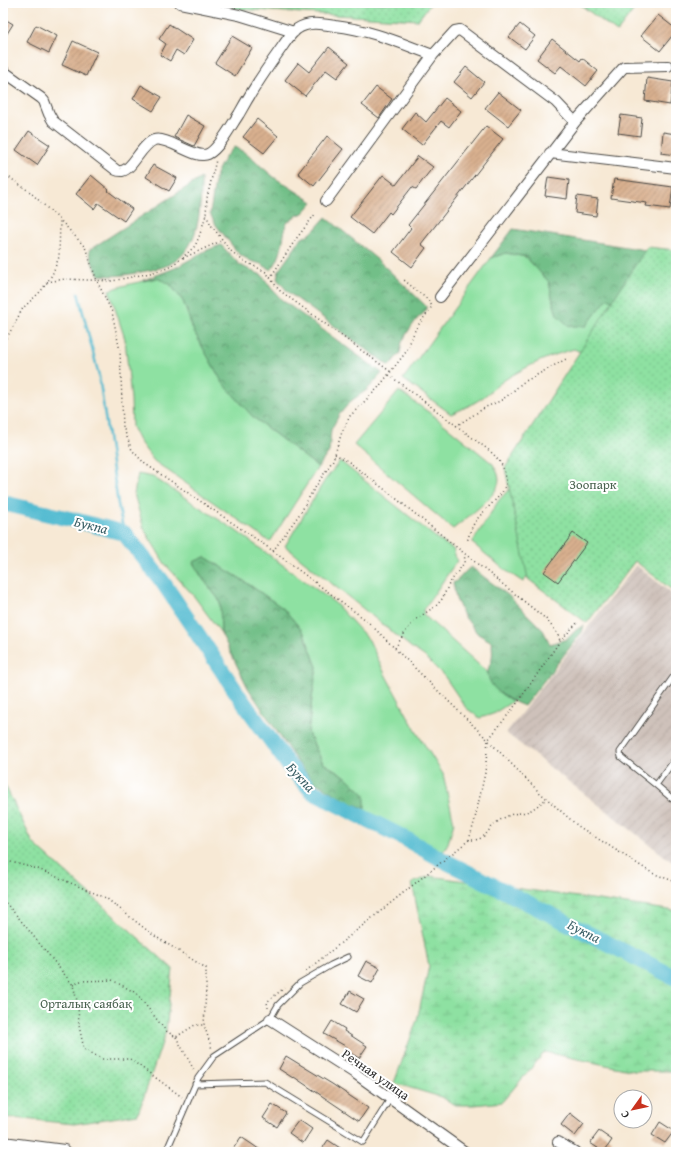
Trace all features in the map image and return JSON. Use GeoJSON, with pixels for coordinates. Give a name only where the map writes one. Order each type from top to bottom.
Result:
{"type":"FeatureCollection","features":[{"type":"Feature","properties":{"kind":"main road"},"geometry":{"type":"LineString","coordinates":[[3,1144],[64,1152]]}},
{"type":"Feature","properties":{"kind":"street"},"geometry":{"type":"LineString","coordinates":[[180,3],[239,15],[294,32]]}},
{"type":"Feature","properties":{"kind":"street"},"geometry":{"type":"LineString","coordinates":[[3,71],[41,98],[53,120],[116,170],[121,171],[127,168],[147,144],[154,140],[162,140],[200,155],[207,155],[214,150],[228,132],[261,77],[294,32],[305,25],[316,24],[352,28],[383,36],[433,55]]}},
{"type":"Feature","properties":{"kind":"street"},"geometry":{"type":"LineString","coordinates":[[326,201],[433,55],[455,31],[460,30],[556,102],[575,122]]}},
{"type":"Feature","properties":{"kind":"street"},"geometry":{"type":"LineString","coordinates":[[440,297],[550,153],[575,122],[624,67],[668,66]]}},
{"type":"Feature","properties":{"kind":"street"},"geometry":{"type":"LineString","coordinates":[[550,153],[676,168]]}},
{"type":"Feature","properties":{"kind":"street","name":"Речная улица"},"geometry":{"type":"LineString","coordinates":[[270,1019],[356,1074],[465,1152]]}},
{"type":"Feature","properties":{"kind":"street"},"geometry":{"type":"LineString","coordinates":[[558,1142],[575,1152]]}},
{"type":"Feature","properties":{"kind":"lane"},"geometry":{"type":"LineString","coordinates":[[676,673],[620,752],[621,757],[676,802]]}},
{"type":"Feature","properties":{"kind":"lane"},"geometry":{"type":"LineString","coordinates":[[656,785],[676,758]]}},
{"type":"Feature","properties":{"kind":"lane"},"geometry":{"type":"LineString","coordinates":[[166,1152],[198,1078],[214,1056],[270,1019],[278,1005],[300,983],[348,957]]}},
{"type":"Feature","properties":{"kind":"lane"},"geometry":{"type":"LineString","coordinates":[[195,1084],[265,1082],[363,1142],[390,1099]]}},
{"type":"Feature","properties":{"kind":"path"},"geometry":{"type":"LineString","coordinates":[[47,282],[65,279],[112,281],[150,274],[168,268],[189,253],[195,246],[206,215],[207,198],[221,142]]}},
{"type":"Feature","properties":{"kind":"path"},"geometry":{"type":"LineString","coordinates":[[3,173],[30,192],[60,220],[85,247],[97,281],[112,312],[120,358],[123,427],[132,450],[144,463],[273,551],[366,620],[546,799],[578,826],[652,873],[676,882]]}},
{"type":"Feature","properties":{"kind":"path"},"geometry":{"type":"LineString","coordinates":[[270,278],[296,239],[316,213]]}},
{"type":"Feature","properties":{"kind":"path"},"geometry":{"type":"LineString","coordinates":[[206,215],[231,251],[242,260],[266,272],[279,290],[391,372]]}},
{"type":"Feature","properties":{"kind":"path"},"geometry":{"type":"LineString","coordinates":[[3,346],[23,308],[41,291],[52,275],[59,257],[60,220]]}},
{"type":"Feature","properties":{"kind":"path"},"geometry":{"type":"LineString","coordinates":[[181,259],[222,240]]}},
{"type":"Feature","properties":{"kind":"path"},"geometry":{"type":"LineString","coordinates":[[273,551],[301,512],[333,460],[342,432],[350,416],[389,375],[406,352],[416,328],[430,312],[432,306],[428,300],[404,280]]}},
{"type":"Feature","properties":{"kind":"path"},"geometry":{"type":"LineString","coordinates":[[456,426],[486,407],[500,401],[522,383],[568,358]]}},
{"type":"Feature","properties":{"kind":"path"},"geometry":{"type":"LineString","coordinates":[[389,375],[496,457],[502,465],[506,485],[503,491],[476,521],[470,531],[467,542]]}},
{"type":"Feature","properties":{"kind":"path"},"geometry":{"type":"LineString","coordinates":[[335,454],[349,462],[388,492],[546,619],[555,630],[560,641]]}},
{"type":"Feature","properties":{"kind":"path"},"geometry":{"type":"LineString","coordinates":[[395,648],[406,630],[415,620],[437,605],[442,599],[449,584],[464,563],[466,554]]}},
{"type":"Feature","properties":{"kind":"path"},"geometry":{"type":"LineString","coordinates":[[302,973],[469,840],[485,773],[488,740],[518,702],[560,641],[578,622]]}},
{"type":"Feature","properties":{"kind":"path"},"geometry":{"type":"LineString","coordinates":[[469,840],[476,840],[483,837],[495,824],[504,818],[512,814],[531,810],[546,799]]}},
{"type":"Feature","properties":{"kind":"path"},"geometry":{"type":"LineString","coordinates":[[3,860],[38,869],[106,898],[153,935],[206,968],[204,1025],[214,1056]]}},
{"type":"Feature","properties":{"kind":"path"},"geometry":{"type":"LineString","coordinates":[[3,900],[73,985],[78,1005],[79,1026],[84,1049],[102,1059],[130,1060],[188,1101]]}},
{"type":"Feature","properties":{"kind":"path"},"geometry":{"type":"LineString","coordinates":[[73,985],[81,981],[112,980],[136,992],[166,1031],[176,1037],[198,1078]]}},
{"type":"Feature","properties":{"kind":"path"},"geometry":{"type":"LineString","coordinates":[[270,1019],[267,1002],[284,988]]}},
{"type":"Feature","properties":{"kind":"path"},"geometry":{"type":"LineString","coordinates":[[176,1037],[195,1025],[204,1025]]}},
{"type":"Feature","properties":{"kind":"shaded area"},"geometry":{"type":"Polygon","coordinates":[[[636,565],[676,597],[676,865],[506,733],[636,565]]]}},
{"type":"Feature","properties":{"kind":"green space"},"geometry":{"type":"Polygon","coordinates":[[[211,3],[431,3],[418,20],[238,9],[211,3]]]}},
{"type":"Feature","properties":{"kind":"green space"},"geometry":{"type":"Polygon","coordinates":[[[578,3],[639,3],[617,32],[578,3]]]}},
{"type":"Feature","properties":{"kind":"green space"},"geometry":{"type":"Polygon","coordinates":[[[234,147],[244,152],[275,178],[313,202],[303,213],[294,217],[286,224],[282,248],[275,265],[271,270],[261,264],[248,260],[238,253],[216,225],[210,214],[216,174],[226,156],[234,147]]]}},
{"type":"Feature","properties":{"kind":"green space"},"geometry":{"type":"Polygon","coordinates":[[[201,178],[199,215],[193,239],[187,250],[179,258],[162,268],[130,274],[110,276],[99,275],[93,265],[89,250],[201,178]]]}},
{"type":"Feature","properties":{"kind":"green space"},"geometry":{"type":"Polygon","coordinates":[[[326,217],[379,261],[426,306],[426,311],[417,319],[409,330],[402,342],[400,353],[389,366],[289,293],[277,279],[279,270],[302,238],[310,234],[326,217]]]}},
{"type":"Feature","properties":{"kind":"green space"},"geometry":{"type":"Polygon","coordinates":[[[513,229],[658,252],[618,305],[608,298],[586,326],[569,326],[557,315],[549,282],[526,257],[506,253],[491,258],[513,229]]]}},
{"type":"Feature","properties":{"kind":"green space"},"geometry":{"type":"Polygon","coordinates":[[[221,245],[240,265],[262,275],[282,300],[382,373],[368,389],[351,401],[339,415],[331,430],[329,452],[318,467],[253,417],[222,382],[194,332],[183,301],[170,284],[157,278],[144,280],[175,268],[205,251],[221,245]]]}},
{"type":"Feature","properties":{"kind":"green space","name":"Зоопарк"},"geometry":{"type":"Polygon","coordinates":[[[647,247],[676,250],[676,593],[635,561],[587,623],[528,579],[505,468],[647,247]]]}},
{"type":"Feature","properties":{"kind":"green space"},"geometry":{"type":"Polygon","coordinates":[[[506,253],[526,257],[549,282],[553,302],[586,326],[608,297],[659,335],[600,361],[574,349],[557,354],[539,361],[514,374],[485,396],[467,407],[451,414],[403,379],[491,258],[506,253]]]}},
{"type":"Feature","properties":{"kind":"green space"},"geometry":{"type":"Polygon","coordinates":[[[157,278],[170,284],[183,301],[194,332],[253,417],[318,467],[270,542],[154,461],[139,441],[132,427],[131,399],[125,339],[109,290],[157,278]]]}},
{"type":"Feature","properties":{"kind":"green space"},"geometry":{"type":"Polygon","coordinates":[[[399,391],[434,416],[493,464],[498,474],[499,482],[496,490],[478,508],[453,529],[354,445],[399,391]]]}},
{"type":"Feature","properties":{"kind":"green space"},"geometry":{"type":"Polygon","coordinates":[[[340,461],[439,540],[453,549],[457,561],[423,610],[424,615],[488,673],[495,687],[504,696],[513,701],[493,714],[480,718],[466,708],[445,677],[424,656],[285,546],[325,480],[340,461]]]}},
{"type":"Feature","properties":{"kind":"green space"},"geometry":{"type":"Polygon","coordinates":[[[138,474],[153,477],[235,530],[335,603],[369,640],[385,674],[416,731],[443,774],[454,823],[448,843],[442,854],[351,804],[365,807],[345,776],[323,763],[308,733],[317,667],[304,633],[284,609],[241,579],[205,557],[193,563],[220,601],[221,633],[193,595],[165,564],[144,529],[134,494],[138,474]]]}},
{"type":"Feature","properties":{"kind":"green space"},"geometry":{"type":"Polygon","coordinates":[[[515,483],[541,561],[523,582],[505,570],[472,543],[499,500],[515,483]]]}},
{"type":"Feature","properties":{"kind":"green space"},"geometry":{"type":"Polygon","coordinates":[[[205,557],[241,579],[284,609],[304,633],[317,667],[308,733],[323,763],[345,776],[365,795],[365,808],[351,804],[315,782],[298,763],[248,688],[221,633],[220,601],[203,579],[193,562],[205,557]]]}},
{"type":"Feature","properties":{"kind":"green space"},"geometry":{"type":"Polygon","coordinates":[[[471,567],[509,596],[543,630],[550,644],[567,639],[576,630],[584,625],[582,632],[524,706],[507,698],[492,685],[489,680],[488,672],[492,660],[492,642],[478,634],[464,616],[456,599],[453,583],[471,567]]]}},
{"type":"Feature","properties":{"kind":"green space","name":"Орталық саябақ"},"geometry":{"type":"Polygon","coordinates":[[[3,781],[33,843],[173,969],[166,1031],[138,1114],[74,1124],[3,1117],[3,781]]]}},
{"type":"Feature","properties":{"kind":"green space"},"geometry":{"type":"Polygon","coordinates":[[[430,876],[676,911],[676,1071],[634,1071],[545,1052],[502,1102],[474,1105],[456,1105],[441,1097],[394,1083],[417,1020],[429,966],[412,883],[430,876]]]}},
{"type":"Feature","properties":{"kind":"building"},"geometry":{"type":"Polygon","coordinates":[[[658,15],[676,29],[660,51],[641,36],[658,15]]]}},
{"type":"Feature","properties":{"kind":"building"},"geometry":{"type":"Polygon","coordinates":[[[3,18],[13,24],[3,40],[3,18]]]}},
{"type":"Feature","properties":{"kind":"building"},"geometry":{"type":"Polygon","coordinates":[[[169,24],[193,40],[184,55],[176,50],[170,61],[160,55],[166,44],[159,39],[169,24]]]}},
{"type":"Feature","properties":{"kind":"building"},"geometry":{"type":"Polygon","coordinates":[[[520,24],[535,36],[525,49],[509,37],[520,24]]]}},
{"type":"Feature","properties":{"kind":"building"},"geometry":{"type":"Polygon","coordinates":[[[36,25],[57,36],[49,53],[27,42],[36,25]]]}},
{"type":"Feature","properties":{"kind":"building"},"geometry":{"type":"Polygon","coordinates":[[[232,36],[252,48],[235,76],[215,63],[232,36]]]}},
{"type":"Feature","properties":{"kind":"building"},"geometry":{"type":"Polygon","coordinates":[[[552,39],[580,61],[582,58],[598,71],[586,86],[561,66],[555,73],[537,59],[552,39]]]}},
{"type":"Feature","properties":{"kind":"building"},"geometry":{"type":"Polygon","coordinates":[[[73,41],[97,52],[86,76],[62,65],[73,41]]]}},
{"type":"Feature","properties":{"kind":"building"},"geometry":{"type":"Polygon","coordinates":[[[329,47],[349,63],[337,78],[326,70],[305,96],[285,80],[298,63],[309,72],[329,47]]]}},
{"type":"Feature","properties":{"kind":"building"},"geometry":{"type":"Polygon","coordinates":[[[466,67],[484,82],[472,97],[454,82],[466,67]]]}},
{"type":"Feature","properties":{"kind":"building"},"geometry":{"type":"Polygon","coordinates":[[[647,78],[673,82],[670,105],[645,101],[647,78]]]}},
{"type":"Feature","properties":{"kind":"building"},"geometry":{"type":"Polygon","coordinates":[[[141,85],[162,97],[153,111],[133,99],[141,85]]]}},
{"type":"Feature","properties":{"kind":"building"},"geometry":{"type":"Polygon","coordinates":[[[376,87],[392,99],[379,118],[362,105],[376,87]]]}},
{"type":"Feature","properties":{"kind":"building"},"geometry":{"type":"Polygon","coordinates":[[[498,92],[521,110],[508,126],[485,108],[498,92]]]}},
{"type":"Feature","properties":{"kind":"building"},"geometry":{"type":"Polygon","coordinates":[[[445,98],[461,111],[449,127],[441,121],[422,145],[402,129],[415,112],[426,122],[445,98]]]}},
{"type":"Feature","properties":{"kind":"building"},"geometry":{"type":"Polygon","coordinates":[[[186,115],[205,126],[194,146],[174,137],[186,115]]]}},
{"type":"Feature","properties":{"kind":"building"},"geometry":{"type":"Polygon","coordinates":[[[621,115],[642,118],[640,136],[618,133],[621,115]]]}},
{"type":"Feature","properties":{"kind":"building"},"geometry":{"type":"Polygon","coordinates":[[[257,119],[278,136],[264,153],[243,137],[257,119]]]}},
{"type":"Feature","properties":{"kind":"building"},"geometry":{"type":"Polygon","coordinates":[[[486,126],[503,139],[421,244],[426,248],[412,267],[393,252],[411,228],[408,225],[486,126]]]}},
{"type":"Feature","properties":{"kind":"building"},"geometry":{"type":"Polygon","coordinates":[[[29,131],[50,145],[37,165],[16,150],[29,131]]]}},
{"type":"Feature","properties":{"kind":"building"},"geometry":{"type":"Polygon","coordinates":[[[663,132],[676,134],[676,155],[661,153],[663,132]]]}},
{"type":"Feature","properties":{"kind":"building"},"geometry":{"type":"Polygon","coordinates":[[[327,136],[343,149],[314,186],[298,173],[327,136]]]}},
{"type":"Feature","properties":{"kind":"building"},"geometry":{"type":"Polygon","coordinates":[[[418,156],[433,167],[416,189],[412,187],[391,214],[389,212],[372,234],[350,217],[383,175],[396,185],[418,156]]]}},
{"type":"Feature","properties":{"kind":"building"},"geometry":{"type":"Polygon","coordinates":[[[153,165],[177,178],[169,191],[146,177],[153,165]]]}},
{"type":"Feature","properties":{"kind":"building"},"geometry":{"type":"Polygon","coordinates":[[[91,175],[109,190],[108,191],[132,209],[124,221],[98,203],[94,209],[76,194],[91,175]]]}},
{"type":"Feature","properties":{"kind":"building"},"geometry":{"type":"Polygon","coordinates":[[[548,177],[569,180],[567,199],[545,196],[548,177]]]}},
{"type":"Feature","properties":{"kind":"building"},"geometry":{"type":"Polygon","coordinates":[[[614,179],[673,187],[670,209],[646,206],[647,203],[611,198],[614,179]]]}},
{"type":"Feature","properties":{"kind":"building"},"geometry":{"type":"Polygon","coordinates":[[[577,196],[598,199],[596,216],[575,213],[577,196]]]}},
{"type":"Feature","properties":{"kind":"building"},"geometry":{"type":"Polygon","coordinates":[[[573,533],[587,543],[558,582],[544,572],[573,533]]]}},
{"type":"Feature","properties":{"kind":"building"},"geometry":{"type":"Polygon","coordinates":[[[366,961],[380,968],[372,983],[358,976],[366,961]]]}},
{"type":"Feature","properties":{"kind":"building"},"geometry":{"type":"Polygon","coordinates":[[[350,991],[364,999],[356,1012],[342,1004],[350,991]]]}},
{"type":"Feature","properties":{"kind":"building"},"geometry":{"type":"Polygon","coordinates":[[[332,1021],[367,1046],[359,1058],[345,1050],[347,1047],[324,1034],[332,1021]]]}},
{"type":"Feature","properties":{"kind":"building"},"geometry":{"type":"Polygon","coordinates":[[[286,1056],[368,1108],[359,1121],[294,1077],[293,1078],[279,1069],[286,1056]]]}},
{"type":"Feature","properties":{"kind":"building"},"geometry":{"type":"Polygon","coordinates":[[[272,1104],[286,1113],[277,1127],[263,1118],[272,1104]]]}},
{"type":"Feature","properties":{"kind":"building"},"geometry":{"type":"Polygon","coordinates":[[[570,1113],[584,1124],[575,1136],[561,1125],[570,1113]]]}},
{"type":"Feature","properties":{"kind":"building"},"geometry":{"type":"Polygon","coordinates":[[[299,1120],[312,1129],[303,1143],[289,1133],[299,1120]]]}},
{"type":"Feature","properties":{"kind":"building"},"geometry":{"type":"Polygon","coordinates":[[[660,1122],[674,1131],[665,1143],[652,1135],[660,1122]]]}},
{"type":"Feature","properties":{"kind":"building"},"geometry":{"type":"Polygon","coordinates":[[[599,1131],[612,1140],[604,1152],[590,1143],[599,1131]]]}},
{"type":"Feature","properties":{"kind":"building"},"geometry":{"type":"Polygon","coordinates":[[[241,1137],[253,1145],[263,1152],[231,1152],[241,1137]]]}},
{"type":"Feature","properties":{"kind":"building"},"geometry":{"type":"Polygon","coordinates":[[[328,1140],[346,1152],[320,1152],[328,1140]]]}},
{"type":"Feature","properties":{"kind":"waterway"},"geometry":{"type":"LineString","coordinates":[[78,293],[99,376],[118,504],[124,533]]}},
{"type":"Feature","properties":{"kind":"waterway","name":"Букпа"},"geometry":{"type":"LineString","coordinates":[[3,503],[124,533],[162,581],[241,699],[290,767],[313,792],[404,838],[443,860],[676,978]]}}]}
